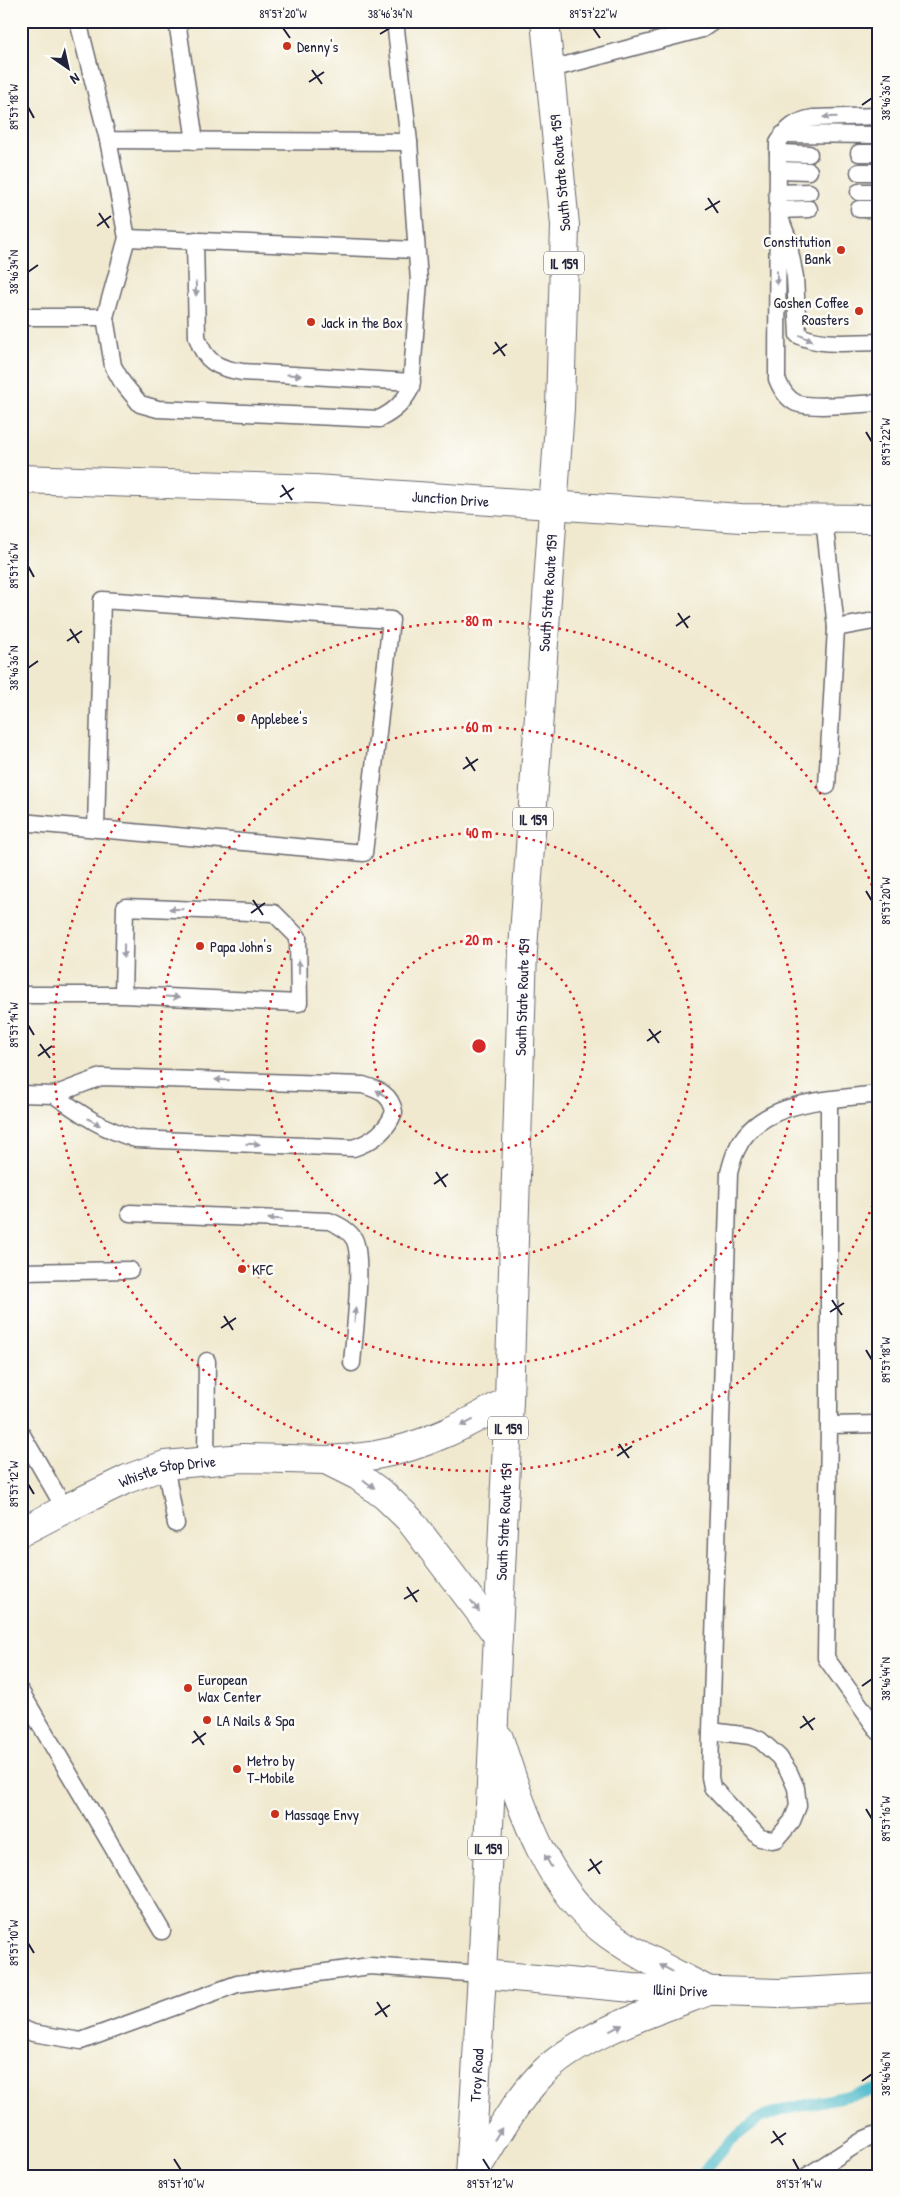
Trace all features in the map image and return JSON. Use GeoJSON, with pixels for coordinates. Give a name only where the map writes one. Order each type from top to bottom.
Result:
{"type":"FeatureCollection","features":[{"type":"Feature","properties":{"kind":"main road","name":"South State Route 159"},"geometry":{"type":"LineString","coordinates":[[482,1974],[509,1400],[523,950],[555,506],[565,225],[545,21]]}},
{"type":"Feature","properties":{"kind":"main road","name":"Junction Drive"},"geometry":{"type":"LineString","coordinates":[[21,478],[315,489],[740,518],[879,519]]}},
{"type":"Feature","properties":{"kind":"main road","name":"Whistle Stop Drive"},"geometry":{"type":"LineString","coordinates":[[21,1532],[65,1508],[127,1479],[165,1465],[243,1458],[326,1460],[376,1455],[435,1438],[468,1424],[509,1400]]}},
{"type":"Feature","properties":{"kind":"main road","name":"Whistle Stop Drive"},"geometry":{"type":"LineString","coordinates":[[326,1460],[358,1476],[385,1496],[409,1519],[498,1636]]}},
{"type":"Feature","properties":{"kind":"main road"},"geometry":{"type":"LineString","coordinates":[[494,1723],[521,1805],[547,1861],[573,1902],[608,1934],[709,1991]]}},
{"type":"Feature","properties":{"kind":"main road","name":"Illini Drive"},"geometry":{"type":"LineString","coordinates":[[482,1974],[633,1988],[779,1994],[879,1988]]}},
{"type":"Feature","properties":{"kind":"main road","name":"Troy Road"},"geometry":{"type":"LineString","coordinates":[[471,2176],[482,1974]]}},
{"type":"Feature","properties":{"kind":"main road"},"geometry":{"type":"LineString","coordinates":[[471,2176],[539,2077],[572,2051],[630,2021],[709,1991]]}},
{"type":"Feature","properties":{"kind":"lane"},"geometry":{"type":"LineString","coordinates":[[78,21],[108,140],[127,238],[105,317],[113,366],[122,382],[140,404],[158,408],[379,419],[394,412],[405,400],[412,388],[419,281],[409,142],[395,21]]}},
{"type":"Feature","properties":{"kind":"lane"},"geometry":{"type":"LineString","coordinates":[[177,21],[195,141]]}},
{"type":"Feature","properties":{"kind":"lane"},"geometry":{"type":"LineString","coordinates":[[551,69],[702,29],[714,21]]}},
{"type":"Feature","properties":{"kind":"lane"},"geometry":{"type":"LineString","coordinates":[[879,116],[813,118],[792,124],[778,143],[777,193],[777,379],[781,389],[787,397],[803,405],[879,403]]}},
{"type":"Feature","properties":{"kind":"lane"},"geometry":{"type":"LineString","coordinates":[[783,134],[879,135]]}},
{"type":"Feature","properties":{"kind":"lane"},"geometry":{"type":"LineString","coordinates":[[108,140],[409,142]]}},
{"type":"Feature","properties":{"kind":"lane"},"geometry":{"type":"LineString","coordinates":[[778,153],[809,154]]}},
{"type":"Feature","properties":{"kind":"lane"},"geometry":{"type":"LineString","coordinates":[[859,153],[879,153]]}},
{"type":"Feature","properties":{"kind":"lane"},"geometry":{"type":"LineString","coordinates":[[778,170],[809,171]]}},
{"type":"Feature","properties":{"kind":"lane"},"geometry":{"type":"LineString","coordinates":[[859,172],[879,172]]}},
{"type":"Feature","properties":{"kind":"lane"},"geometry":{"type":"LineString","coordinates":[[777,193],[809,192]]}},
{"type":"Feature","properties":{"kind":"lane"},"geometry":{"type":"LineString","coordinates":[[859,192],[879,192]]}},
{"type":"Feature","properties":{"kind":"lane"},"geometry":{"type":"LineString","coordinates":[[859,209],[879,208]]}},
{"type":"Feature","properties":{"kind":"lane"},"geometry":{"type":"LineString","coordinates":[[777,210],[809,209]]}},
{"type":"Feature","properties":{"kind":"lane"},"geometry":{"type":"LineString","coordinates":[[777,210],[788,236],[795,278],[798,335],[810,341],[828,343],[879,342]]}},
{"type":"Feature","properties":{"kind":"lane"},"geometry":{"type":"LineString","coordinates":[[127,238],[416,250]]}},
{"type":"Feature","properties":{"kind":"lane"},"geometry":{"type":"LineString","coordinates":[[195,240],[197,337],[201,350],[209,360],[224,370],[412,382]]}},
{"type":"Feature","properties":{"kind":"lane"},"geometry":{"type":"LineString","coordinates":[[21,317],[105,317]]}},
{"type":"Feature","properties":{"kind":"lane"},"geometry":{"type":"LineString","coordinates":[[824,519],[836,628],[826,786]]}},
{"type":"Feature","properties":{"kind":"lane"},"geometry":{"type":"LineString","coordinates":[[21,822],[96,829],[364,853],[391,620],[102,600],[96,829]]}},
{"type":"Feature","properties":{"kind":"lane"},"geometry":{"type":"LineString","coordinates":[[836,628],[879,620]]}},
{"type":"Feature","properties":{"kind":"lane"},"geometry":{"type":"LineString","coordinates":[[21,995],[124,994],[299,1003],[298,937],[274,913],[125,908],[124,994]]}},
{"type":"Feature","properties":{"kind":"lane"},"geometry":{"type":"LineString","coordinates":[[21,1094],[54,1095],[101,1077],[364,1085],[378,1090],[389,1097],[394,1112],[386,1126],[376,1137],[353,1148],[136,1139],[111,1132],[90,1121],[54,1095]]}},
{"type":"Feature","properties":{"kind":"lane"},"geometry":{"type":"LineString","coordinates":[[711,1731],[750,1736],[760,1740],[773,1751],[790,1772],[796,1788],[798,1806],[792,1821],[778,1839],[760,1838],[712,1787],[710,1777],[711,1731],[729,1173],[736,1150],[751,1130],[762,1121],[792,1107],[879,1094]]}},
{"type":"Feature","properties":{"kind":"lane"},"geometry":{"type":"LineString","coordinates":[[829,1100],[829,1424],[826,1658],[879,1732]]}},
{"type":"Feature","properties":{"kind":"lane"},"geometry":{"type":"LineString","coordinates":[[130,1213],[329,1221],[341,1226],[351,1234],[359,1252],[352,1363]]}},
{"type":"Feature","properties":{"kind":"lane"},"geometry":{"type":"LineString","coordinates":[[21,1272],[130,1270]]}},
{"type":"Feature","properties":{"kind":"lane"},"geometry":{"type":"LineString","coordinates":[[206,1460],[207,1361]]}},
{"type":"Feature","properties":{"kind":"lane"},"geometry":{"type":"LineString","coordinates":[[829,1424],[879,1424]]}},
{"type":"Feature","properties":{"kind":"lane"},"geometry":{"type":"LineString","coordinates":[[21,1433],[65,1508]]}},
{"type":"Feature","properties":{"kind":"lane"},"geometry":{"type":"LineString","coordinates":[[165,1465],[176,1524]]}},
{"type":"Feature","properties":{"kind":"lane"},"geometry":{"type":"LineString","coordinates":[[21,1692],[162,1931]]}},
{"type":"Feature","properties":{"kind":"lane"},"geometry":{"type":"LineString","coordinates":[[21,2028],[33,2033],[81,2041],[237,1984],[370,1966],[482,1974]]}},
{"type":"Feature","properties":{"kind":"lane"},"geometry":{"type":"LineString","coordinates":[[807,2176],[865,2139],[879,2133]]}},
{"type":"Feature","properties":{"kind":"waterway"},"geometry":{"type":"LineString","coordinates":[[700,2176],[729,2142],[760,2118],[786,2109],[879,2089]]}},
{"type":"Feature","properties":{"kind":"place","name":"Denny's"},"geometry":{"type":"Point","coordinates":[287,46]}},
{"type":"Feature","properties":{"kind":"place","name":"Constitution Bank"},"geometry":{"type":"Point","coordinates":[841,250]}},
{"type":"Feature","properties":{"kind":"place","name":"Goshen Coffee Roasters"},"geometry":{"type":"Point","coordinates":[859,311]}},
{"type":"Feature","properties":{"kind":"place","name":"Jack in the Box"},"geometry":{"type":"Point","coordinates":[311,322]}},
{"type":"Feature","properties":{"kind":"place","name":"Applebee's"},"geometry":{"type":"Point","coordinates":[241,718]}},
{"type":"Feature","properties":{"kind":"place","name":"Papa John's"},"geometry":{"type":"Point","coordinates":[200,946]}},
{"type":"Feature","properties":{"kind":"place","name":"KFC"},"geometry":{"type":"Point","coordinates":[242,1269]}},
{"type":"Feature","properties":{"kind":"place","name":"European Wax Center"},"geometry":{"type":"Point","coordinates":[188,1688]}},
{"type":"Feature","properties":{"kind":"place","name":"LA Nails & Spa"},"geometry":{"type":"Point","coordinates":[207,1720]}},
{"type":"Feature","properties":{"kind":"place","name":"Metro by T-Mobile"},"geometry":{"type":"Point","coordinates":[237,1769]}},
{"type":"Feature","properties":{"kind":"place","name":"Massage Envy"},"geometry":{"type":"Point","coordinates":[275,1814]}}]}
